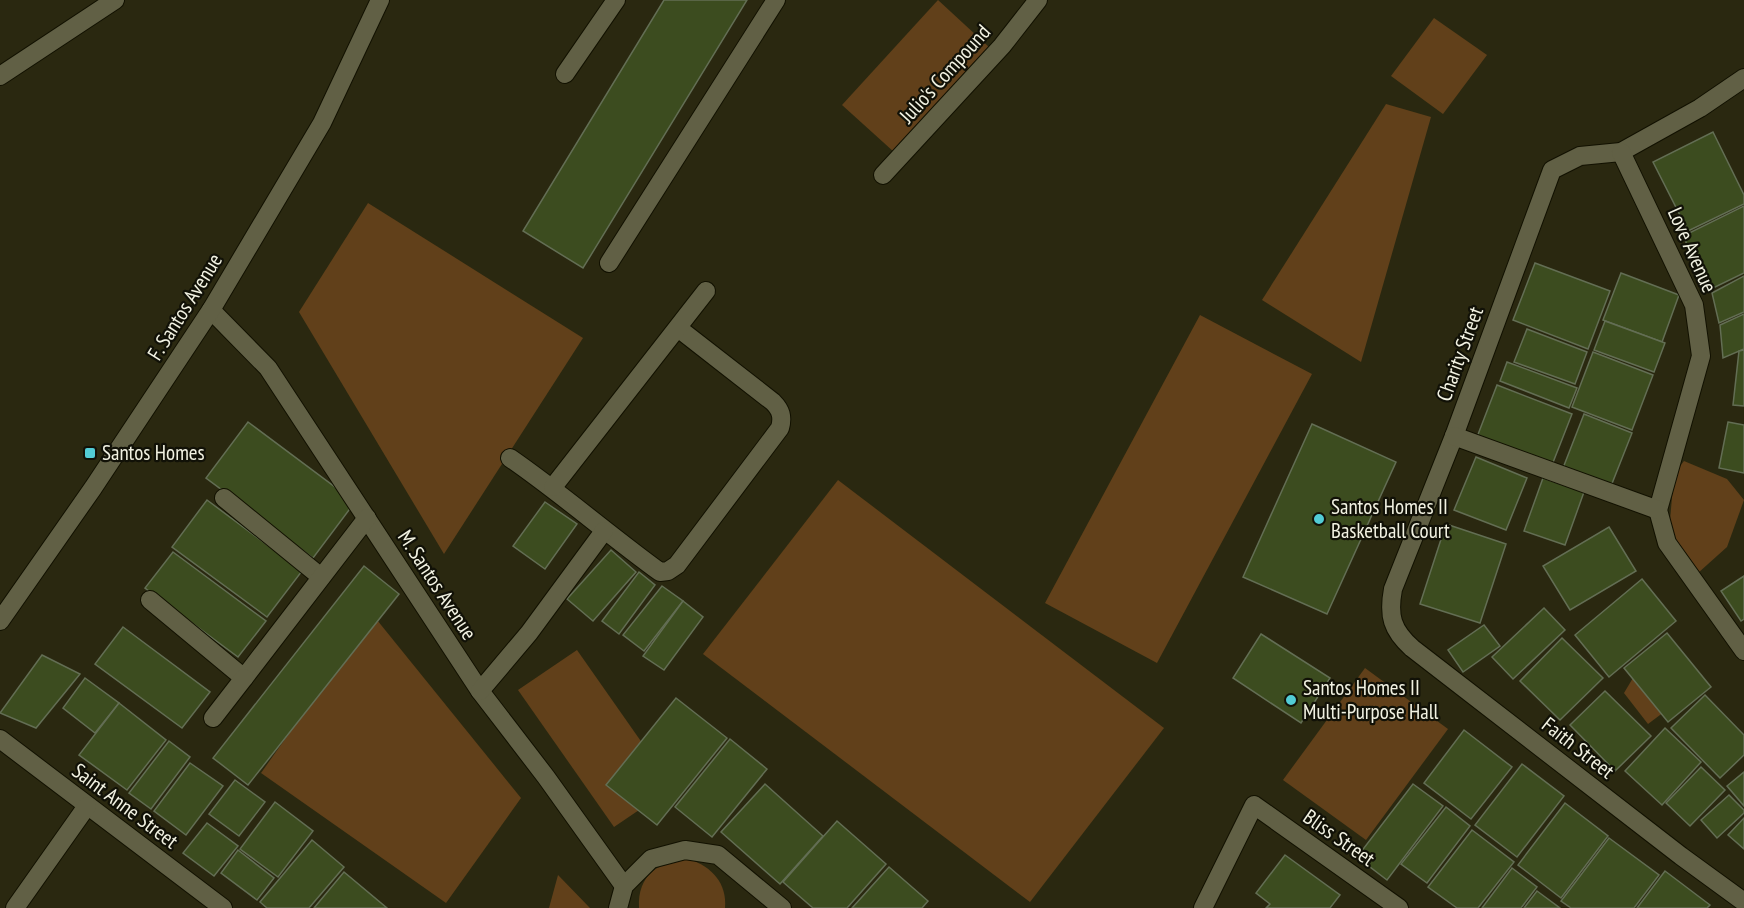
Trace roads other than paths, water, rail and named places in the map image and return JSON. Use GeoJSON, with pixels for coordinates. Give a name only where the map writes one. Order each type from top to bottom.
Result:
{"type":"FeatureCollection","features":[{"type":"Feature","properties":{"kind":"street"},"geometry":{"type":"LineString","coordinates":[[0,76],[114,0]]}},
{"type":"Feature","properties":{"kind":"street","name":"F. Santos Avenue"},"geometry":{"type":"LineString","coordinates":[[0,621],[93,488],[211,310],[322,123],[380,0]]}},
{"type":"Feature","properties":{"kind":"street"},"geometry":{"type":"LineString","coordinates":[[565,74],[616,0]]}},
{"type":"Feature","properties":{"kind":"street"},"geometry":{"type":"LineString","coordinates":[[609,263],[776,0]]}},
{"type":"Feature","properties":{"kind":"street","name":"Julio's Compound"},"geometry":{"type":"LineString","coordinates":[[883,175],[1002,46],[1038,0]]}},
{"type":"Feature","properties":{"kind":"street"},"geometry":{"type":"LineString","coordinates":[[1621,152],[1700,108],[1744,78]]}},
{"type":"Feature","properties":{"kind":"street","name":"Charity Street"},"geometry":{"type":"LineString","coordinates":[[1393,622],[1390,605],[1393,589],[1454,436],[1552,170],[1580,156],[1621,152]]}},
{"type":"Feature","properties":{"kind":"street","name":"Love Avenue"},"geometry":{"type":"LineString","coordinates":[[1621,152],[1694,305],[1701,356],[1658,510]]}},
{"type":"Feature","properties":{"kind":"street"},"geometry":{"type":"LineString","coordinates":[[553,487],[706,291]]}},
{"type":"Feature","properties":{"kind":"street","name":"M. Santos Avenue"},"geometry":{"type":"LineString","coordinates":[[211,310],[268,368],[480,691],[546,777],[624,886]]}},
{"type":"Feature","properties":{"kind":"street"},"geometry":{"type":"LineString","coordinates":[[510,458],[553,487],[604,531],[660,572],[668,572],[677,565],[780,428],[781,415],[779,408],[773,402],[678,328]]}},
{"type":"Feature","properties":{"kind":"street"},"geometry":{"type":"LineString","coordinates":[[1454,436],[1658,510],[1667,543],[1744,651]]}},
{"type":"Feature","properties":{"kind":"street"},"geometry":{"type":"LineString","coordinates":[[224,498],[321,577]]}},
{"type":"Feature","properties":{"kind":"street"},"geometry":{"type":"LineString","coordinates":[[213,718],[367,518]]}},
{"type":"Feature","properties":{"kind":"street"},"geometry":{"type":"LineString","coordinates":[[480,691],[529,633],[604,531]]}},
{"type":"Feature","properties":{"kind":"street"},"geometry":{"type":"LineString","coordinates":[[150,600],[244,678]]}},
{"type":"Feature","properties":{"kind":"street","name":"Faith Street"},"geometry":{"type":"LineString","coordinates":[[1393,622],[1400,637],[1412,648],[1744,902]]}},
{"type":"Feature","properties":{"kind":"street","name":"Saint Anne Street"},"geometry":{"type":"LineString","coordinates":[[0,739],[223,908]]}},
{"type":"Feature","properties":{"kind":"street","name":"Bliss Street"},"geometry":{"type":"LineString","coordinates":[[1203,908],[1254,805],[1399,908]]}},
{"type":"Feature","properties":{"kind":"street"},"geometry":{"type":"LineString","coordinates":[[15,908],[87,806]]}},
{"type":"Feature","properties":{"kind":"street"},"geometry":{"type":"LineString","coordinates":[[618,908],[624,886],[651,859],[685,850],[718,855],[782,908]]}},
{"type":"Feature","properties":{"kind":"place","name":"Santos Homes"},"geometry":{"type":"Point","coordinates":[90,453]}},
{"type":"Feature","properties":{"kind":"place","name":"Santos Homes II Basketball Court"},"geometry":{"type":"Point","coordinates":[1319,519]}},
{"type":"Feature","properties":{"kind":"place","name":"Santos Homes II Multi-Purpose Hall"},"geometry":{"type":"Point","coordinates":[1291,700]}}]}
